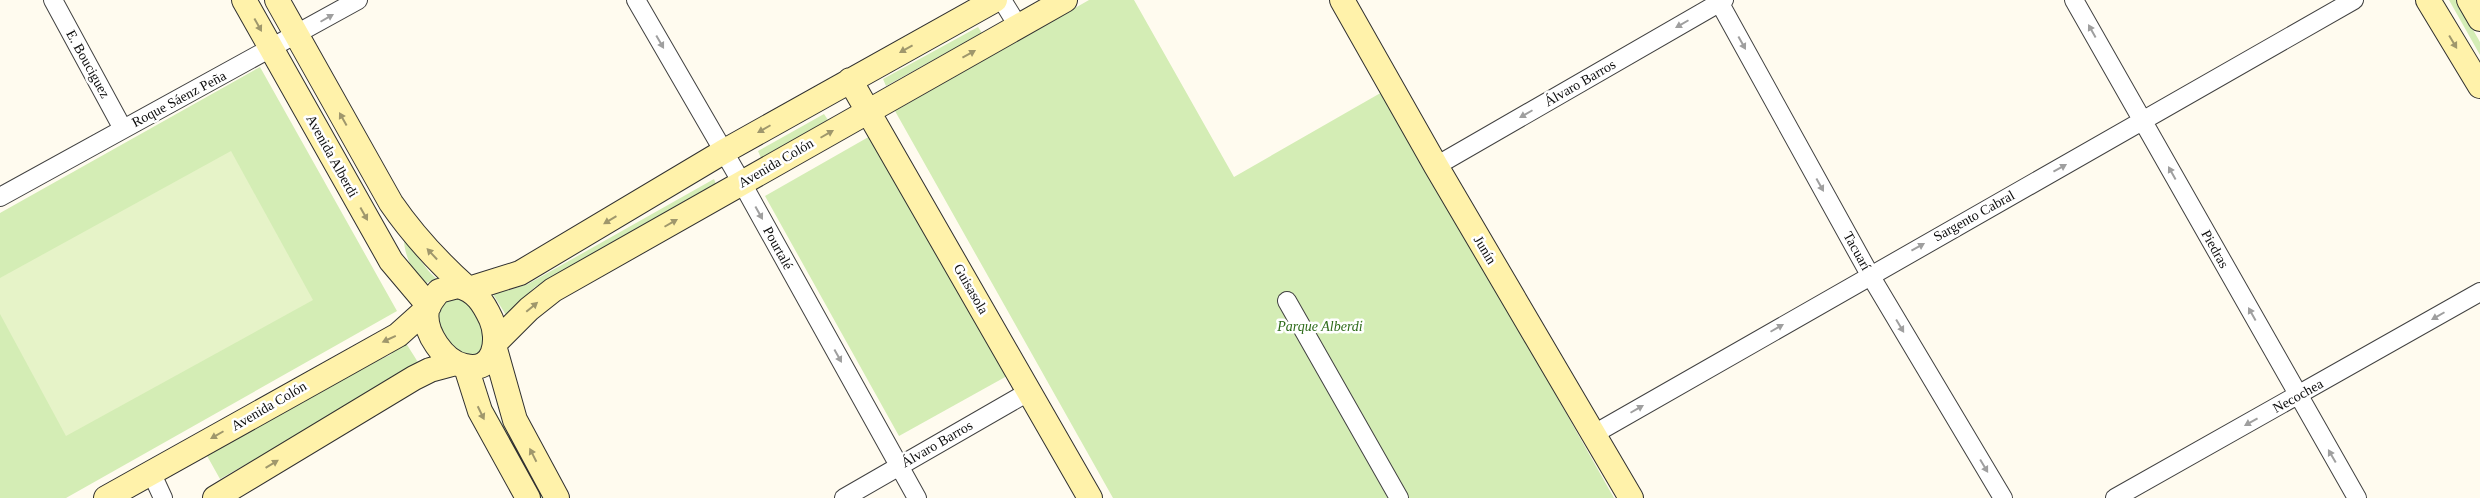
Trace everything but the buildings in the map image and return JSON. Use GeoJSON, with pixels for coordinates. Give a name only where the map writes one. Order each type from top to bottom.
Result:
{"type":"FeatureCollection","features":[{"type":"Feature","properties":{"kind":"main road","name":"Avenida Alberdi"},"geometry":{"type":"LineString","coordinates":[[244,0],[391,261],[428,308]]}},
{"type":"Feature","properties":{"kind":"main road","name":"Avenida Alberdi"},"geometry":{"type":"LineString","coordinates":[[276,0],[391,203],[409,229],[447,270],[468,289]]}},
{"type":"Feature","properties":{"kind":"main road"},"geometry":{"type":"LineString","coordinates":[[468,289],[520,273],[723,152],[995,0]]}},
{"type":"Feature","properties":{"kind":"main road","name":"Avenida Colón"},"geometry":{"type":"LineString","coordinates":[[496,345],[529,309],[553,290],[1065,0]]}},
{"type":"Feature","properties":{"kind":"main road","name":"Junín"},"geometry":{"type":"LineString","coordinates":[[1342,0],[1436,166],[1630,498]]}},
{"type":"Feature","properties":{"kind":"main road"},"geometry":{"type":"LineString","coordinates":[[2428,0],[2480,86]]}},
{"type":"Feature","properties":{"kind":"main road"},"geometry":{"type":"LineString","coordinates":[[2469,0],[2480,19]]}},
{"type":"Feature","properties":{"kind":"main road","name":"Guisasola"},"geometry":{"type":"LineString","coordinates":[[850,80],[1090,498]]}},
{"type":"Feature","properties":{"kind":"main road"},"geometry":{"type":"LineString","coordinates":[[528,498],[480,411],[461,365],[445,356],[437,344],[427,321],[428,308],[439,291],[458,286],[468,289],[486,307],[496,330],[496,345],[515,420],[557,498]]}},
{"type":"Feature","properties":{"kind":"main road","name":"Avenida Colón"},"geometry":{"type":"LineString","coordinates":[[106,498],[398,335],[428,308]]}},
{"type":"Feature","properties":{"kind":"main road"},"geometry":{"type":"LineString","coordinates":[[215,498],[414,378],[430,370],[481,364],[488,360],[496,345]]}},
{"type":"Feature","properties":{"kind":"street","name":"E. Bouciguez"},"geometry":{"type":"LineString","coordinates":[[53,0],[123,129]]}},
{"type":"Feature","properties":{"kind":"street","name":"Roque Sáenz Peña"},"geometry":{"type":"LineString","coordinates":[[0,197],[358,0]]}},
{"type":"Feature","properties":{"kind":"street","name":"Pourtalé"},"geometry":{"type":"LineString","coordinates":[[636,0],[742,183],[917,498]]}},
{"type":"Feature","properties":{"kind":"street"},"geometry":{"type":"LineString","coordinates":[[1002,0],[1018,26]]}},
{"type":"Feature","properties":{"kind":"street","name":"Piedras"},"geometry":{"type":"LineString","coordinates":[[2074,0],[2357,498]]}},
{"type":"Feature","properties":{"kind":"street","name":"Sargento Cabral"},"geometry":{"type":"LineString","coordinates":[[1594,434],[2354,0]]}},
{"type":"Feature","properties":{"kind":"street","name":"Álvaro Barros"},"geometry":{"type":"LineString","coordinates":[[1436,166],[1721,1]]}},
{"type":"Feature","properties":{"kind":"street","name":"Tacuarí"},"geometry":{"type":"LineString","coordinates":[[1721,1],[1870,275],[2003,498]]}},
{"type":"Feature","properties":{"kind":"street","name":"Necochea"},"geometry":{"type":"LineString","coordinates":[[2115,498],[2480,292]]}},
{"type":"Feature","properties":{"kind":"street"},"geometry":{"type":"LineString","coordinates":[[1287,301],[1399,498]]}},
{"type":"Feature","properties":{"kind":"street","name":"Álvaro Barros"},"geometry":{"type":"LineString","coordinates":[[844,498],[1030,391]]}},
{"type":"Feature","properties":{"kind":"street"},"geometry":{"type":"LineString","coordinates":[[151,472],[163,498]]}},
{"type":"Feature","properties":{"kind":"green space","name":"Parque Alberdi"},"geometry":{"type":"Polygon","coordinates":[[[1089,0],[1134,0],[1234,177],[1384,91],[1614,498],[1113,498],[895,111],[1089,0]]]}},
{"type":"Feature","properties":{"kind":"green space"},"geometry":{"type":"Polygon","coordinates":[[[2449,0],[2456,0],[2480,42],[2480,55],[2449,0]]]}},
{"type":"Feature","properties":{"kind":"green space"},"geometry":{"type":"Polygon","coordinates":[[[978,27],[982,33],[886,86],[883,79],[978,27]]]}},
{"type":"Feature","properties":{"kind":"green space"},"geometry":{"type":"Polygon","coordinates":[[[260,67],[397,311],[66,498],[0,498],[0,213],[260,67]]]}},
{"type":"Feature","properties":{"kind":"green space"},"geometry":{"type":"Polygon","coordinates":[[[824,114],[828,120],[761,158],[758,151],[824,114]]]}},
{"type":"Feature","properties":{"kind":"green space"},"geometry":{"type":"Polygon","coordinates":[[[872,135],[1007,376],[899,436],[765,196],[872,135]]]}},
{"type":"Feature","properties":{"kind":"green space"},"geometry":{"type":"Polygon","coordinates":[[[231,151],[313,300],[66,436],[0,314],[0,278],[231,151]]]}},
{"type":"Feature","properties":{"kind":"green space"},"geometry":{"type":"Polygon","coordinates":[[[714,179],[716,184],[535,287],[506,315],[491,291],[510,290],[528,284],[714,179]]]}},
{"type":"Feature","properties":{"kind":"green space"},"geometry":{"type":"Polygon","coordinates":[[[404,239],[437,279],[424,284],[420,280],[407,257],[404,239]]]}},
{"type":"Feature","properties":{"kind":"green space"},"geometry":{"type":"Polygon","coordinates":[[[445,296],[465,298],[487,331],[486,349],[476,358],[453,350],[436,319],[445,296]]]}},
{"type":"Feature","properties":{"kind":"green space"},"geometry":{"type":"Polygon","coordinates":[[[404,340],[421,367],[401,371],[352,404],[220,479],[206,454],[339,378],[390,355],[404,340]]]}},
{"type":"Feature","properties":{"kind":"green space"},"geometry":{"type":"Polygon","coordinates":[[[480,385],[545,498],[537,498],[480,385]]]}}]}
